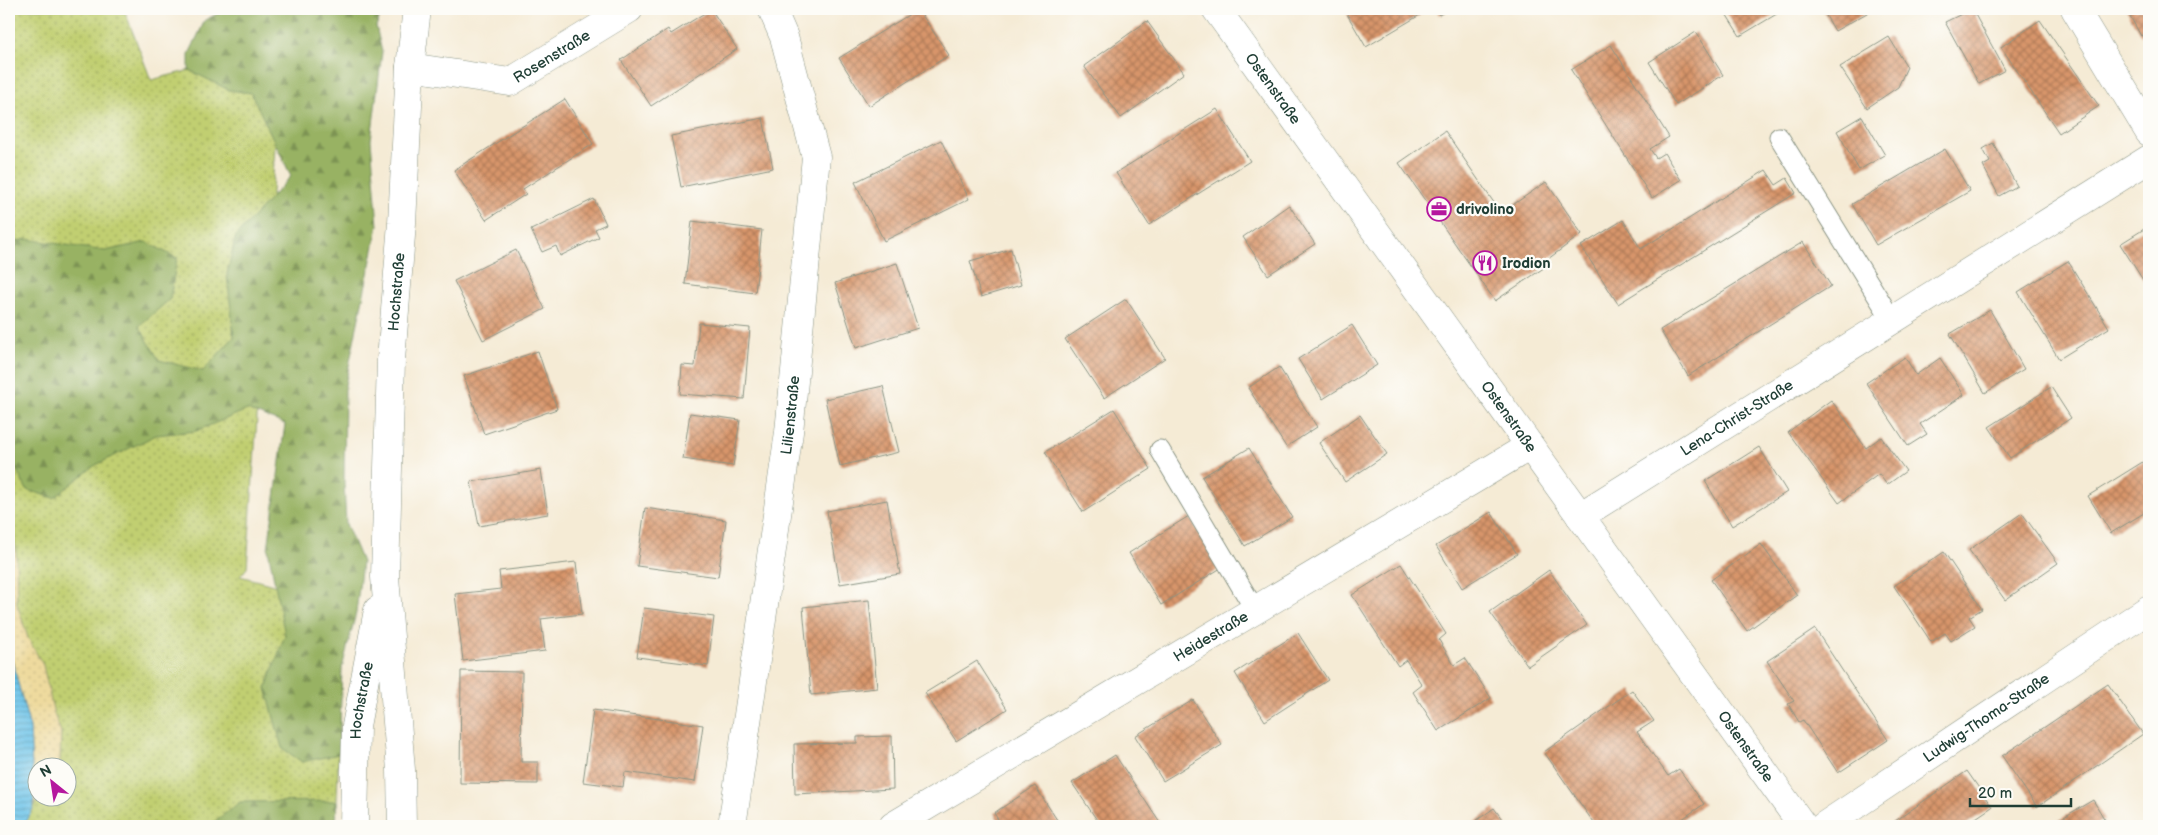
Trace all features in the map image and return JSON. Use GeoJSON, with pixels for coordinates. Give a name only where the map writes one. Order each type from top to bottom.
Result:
{"type":"FeatureCollection","features":[{"type":"Feature","properties":{"kind":"street","name":"Hochstraße"},"geometry":{"type":"LineString","coordinates":[[402,826],[402,770],[385,577],[391,360],[402,223],[410,67],[416,9]]}},
{"type":"Feature","properties":{"kind":"street","name":"Rosenstraße"},"geometry":{"type":"LineString","coordinates":[[410,67],[510,82],[629,9]]}},
{"type":"Feature","properties":{"kind":"street","name":"Lilienstraße"},"geometry":{"type":"LineString","coordinates":[[732,826],[789,432],[816,157],[784,37],[772,9]]}},
{"type":"Feature","properties":{"kind":"street"},"geometry":{"type":"LineString","coordinates":[[2075,9],[2149,132]]}},
{"type":"Feature","properties":{"kind":"street","name":"Ostenstraße"},"geometry":{"type":"LineString","coordinates":[[1225,12],[1530,446],[1803,826]]}},
{"type":"Feature","properties":{"kind":"street","name":"Lena-Christ-Straße"},"geometry":{"type":"LineString","coordinates":[[1580,516],[2149,159]]}},
{"type":"Feature","properties":{"kind":"street","name":"Heidestraße"},"geometry":{"type":"LineString","coordinates":[[893,826],[1530,446]]}},
{"type":"Feature","properties":{"kind":"street","name":"Hochstraße"},"geometry":{"type":"LineString","coordinates":[[354,826],[356,726],[385,577]]}},
{"type":"Feature","properties":{"kind":"street","name":"Ludwig-Thoma-Straße"},"geometry":{"type":"LineString","coordinates":[[1824,826],[2149,609]]}},
{"type":"Feature","properties":{"kind":"lane"},"geometry":{"type":"LineString","coordinates":[[1778,137],[1892,320]]}},
{"type":"Feature","properties":{"kind":"lane"},"geometry":{"type":"LineString","coordinates":[[1160,450],[1255,610]]}},
{"type":"Feature","properties":{"kind":"green space"},"geometry":{"type":"Polygon","coordinates":[[[9,9],[124,9],[151,80],[226,61],[281,56],[247,568],[240,576],[344,604],[336,826],[9,826],[9,9]]]}},
{"type":"Feature","properties":{"kind":"green space"},"geometry":{"type":"Polygon","coordinates":[[[227,9],[384,9],[376,26],[382,52],[371,140],[378,226],[345,385],[344,483],[346,524],[362,562],[356,613],[342,668],[339,754],[302,762],[282,748],[266,688],[285,635],[268,549],[285,424],[247,410],[196,431],[156,435],[94,466],[54,498],[27,490],[15,467],[13,367],[9,362],[9,243],[27,239],[105,251],[146,242],[177,258],[170,299],[139,326],[159,360],[203,371],[234,337],[227,274],[236,236],[291,176],[251,93],[229,90],[189,70],[189,54],[205,20],[227,9]]]}},
{"type":"Feature","properties":{"kind":"green space"},"geometry":{"type":"Polygon","coordinates":[[[337,801],[336,826],[209,826],[240,802],[337,801]]]}},
{"type":"Feature","properties":{"kind":"sand"},"geometry":{"type":"Polygon","coordinates":[[[9,511],[16,550],[17,604],[28,638],[43,665],[54,714],[61,732],[60,758],[32,758],[30,728],[9,649],[9,511]]]}},
{"type":"Feature","properties":{"kind":"water"},"geometry":{"type":"Polygon","coordinates":[[[9,649],[30,728],[32,758],[28,758],[28,808],[33,808],[24,826],[9,826],[9,649]]]}},
{"type":"Feature","properties":{"kind":"building"},"geometry":{"type":"Polygon","coordinates":[[[711,9],[737,49],[651,106],[621,60],[668,29],[671,34],[711,9]]]}},
{"type":"Feature","properties":{"kind":"building"},"geometry":{"type":"Polygon","coordinates":[[[918,9],[949,55],[869,106],[839,58],[918,9]]]}},
{"type":"Feature","properties":{"kind":"building"},"geometry":{"type":"Polygon","coordinates":[[[1344,9],[1430,9],[1366,47],[1344,9]]]}},
{"type":"Feature","properties":{"kind":"building"},"geometry":{"type":"Polygon","coordinates":[[[1436,9],[1450,9],[1439,15],[1436,9]]]}},
{"type":"Feature","properties":{"kind":"building"},"geometry":{"type":"Polygon","coordinates":[[[1723,9],[1785,9],[1740,36],[1723,9]]]}},
{"type":"Feature","properties":{"kind":"building"},"geometry":{"type":"Polygon","coordinates":[[[1822,9],[1874,9],[1835,31],[1822,9]]]}},
{"type":"Feature","properties":{"kind":"building"},"geometry":{"type":"Polygon","coordinates":[[[1972,9],[2005,70],[1979,84],[1945,22],[1972,9]]]}},
{"type":"Feature","properties":{"kind":"building"},"geometry":{"type":"Polygon","coordinates":[[[2126,9],[2149,9],[2149,31],[2141,36],[2126,9]]]}},
{"type":"Feature","properties":{"kind":"building"},"geometry":{"type":"Polygon","coordinates":[[[2040,20],[2099,106],[2059,133],[2001,47],[2040,20]]]}},
{"type":"Feature","properties":{"kind":"building"},"geometry":{"type":"Polygon","coordinates":[[[1147,21],[1184,73],[1121,118],[1084,66],[1147,21]]]}},
{"type":"Feature","properties":{"kind":"building"},"geometry":{"type":"Polygon","coordinates":[[[1696,32],[1723,75],[1676,105],[1649,62],[1696,32]]]}},
{"type":"Feature","properties":{"kind":"building"},"geometry":{"type":"Polygon","coordinates":[[[1889,37],[1907,67],[1898,87],[1867,108],[1840,67],[1889,37]]]}},
{"type":"Feature","properties":{"kind":"building"},"geometry":{"type":"Polygon","coordinates":[[[1611,45],[1669,137],[1650,149],[1656,158],[1664,153],[1681,180],[1652,198],[1571,70],[1611,45]]]}},
{"type":"Feature","properties":{"kind":"building"},"geometry":{"type":"Polygon","coordinates":[[[565,99],[593,144],[523,189],[526,194],[486,220],[454,170],[565,99]]]}},
{"type":"Feature","properties":{"kind":"building"},"geometry":{"type":"Polygon","coordinates":[[[1217,109],[1250,161],[1149,225],[1116,173],[1217,109]]]}},
{"type":"Feature","properties":{"kind":"building"},"geometry":{"type":"Polygon","coordinates":[[[1862,116],[1885,155],[1859,170],[1837,131],[1862,116]]]}},
{"type":"Feature","properties":{"kind":"building"},"geometry":{"type":"Polygon","coordinates":[[[763,118],[773,168],[681,187],[671,136],[763,118]]]}},
{"type":"Feature","properties":{"kind":"building"},"geometry":{"type":"Polygon","coordinates":[[[1445,131],[1501,213],[1546,182],[1582,234],[1548,259],[1551,263],[1495,301],[1399,163],[1445,131]]]}},
{"type":"Feature","properties":{"kind":"building"},"geometry":{"type":"Polygon","coordinates":[[[941,140],[969,199],[884,241],[855,182],[941,140]]]}},
{"type":"Feature","properties":{"kind":"building"},"geometry":{"type":"Polygon","coordinates":[[[1993,143],[2017,186],[1999,196],[1983,166],[1990,162],[1983,149],[1993,143]]]}},
{"type":"Feature","properties":{"kind":"building"},"geometry":{"type":"Polygon","coordinates":[[[1945,149],[1970,191],[1876,245],[1852,204],[1945,149]]]}},
{"type":"Feature","properties":{"kind":"building"},"geometry":{"type":"Polygon","coordinates":[[[1766,170],[1776,185],[1787,178],[1796,193],[1618,304],[1581,246],[1623,220],[1641,249],[1766,170]]]}},
{"type":"Feature","properties":{"kind":"building"},"geometry":{"type":"Polygon","coordinates":[[[594,199],[606,224],[595,229],[599,237],[560,256],[556,246],[542,252],[531,230],[594,199]]]}},
{"type":"Feature","properties":{"kind":"building"},"geometry":{"type":"Polygon","coordinates":[[[1289,205],[1315,244],[1268,275],[1243,237],[1289,205]]]}},
{"type":"Feature","properties":{"kind":"building"},"geometry":{"type":"Polygon","coordinates":[[[692,221],[762,230],[755,293],[685,284],[692,221]]]}},
{"type":"Feature","properties":{"kind":"building"},"geometry":{"type":"Polygon","coordinates":[[[2149,226],[2149,276],[2143,280],[2120,244],[2149,226]]]}},
{"type":"Feature","properties":{"kind":"building"},"geometry":{"type":"Polygon","coordinates":[[[1803,242],[1831,286],[1688,376],[1660,330],[1803,242]]]}},
{"type":"Feature","properties":{"kind":"building"},"geometry":{"type":"Polygon","coordinates":[[[1011,249],[1021,285],[981,297],[970,261],[1011,249]]]}},
{"type":"Feature","properties":{"kind":"building"},"geometry":{"type":"Polygon","coordinates":[[[516,250],[545,309],[483,340],[454,281],[516,250]]]}},
{"type":"Feature","properties":{"kind":"building"},"geometry":{"type":"Polygon","coordinates":[[[2068,261],[2109,328],[2059,359],[2018,292],[2068,261]]]}},
{"type":"Feature","properties":{"kind":"building"},"geometry":{"type":"Polygon","coordinates":[[[897,263],[918,328],[856,348],[835,283],[897,263]]]}},
{"type":"Feature","properties":{"kind":"building"},"geometry":{"type":"Polygon","coordinates":[[[1126,299],[1165,358],[1104,398],[1065,339],[1126,299]]]}},
{"type":"Feature","properties":{"kind":"building"},"geometry":{"type":"Polygon","coordinates":[[[1990,310],[2024,369],[1985,393],[1950,334],[1990,310]]]}},
{"type":"Feature","properties":{"kind":"building"},"geometry":{"type":"Polygon","coordinates":[[[699,323],[750,328],[744,399],[680,394],[682,365],[695,366],[699,323]]]}},
{"type":"Feature","properties":{"kind":"building"},"geometry":{"type":"Polygon","coordinates":[[[1352,325],[1377,365],[1323,399],[1298,359],[1352,325]]]}},
{"type":"Feature","properties":{"kind":"building"},"geometry":{"type":"Polygon","coordinates":[[[538,351],[557,409],[484,434],[464,376],[538,351]]]}},
{"type":"Feature","properties":{"kind":"building"},"geometry":{"type":"Polygon","coordinates":[[[1905,357],[1916,375],[1940,358],[1964,395],[1920,424],[1927,434],[1908,446],[1866,383],[1905,357]]]}},
{"type":"Feature","properties":{"kind":"building"},"geometry":{"type":"Polygon","coordinates":[[[1279,367],[1317,427],[1286,447],[1248,388],[1279,367]]]}},
{"type":"Feature","properties":{"kind":"building"},"geometry":{"type":"Polygon","coordinates":[[[883,386],[899,452],[840,466],[825,399],[883,386]]]}},
{"type":"Feature","properties":{"kind":"building"},"geometry":{"type":"Polygon","coordinates":[[[2051,387],[2071,418],[2010,458],[1989,427],[2051,387]]]}},
{"type":"Feature","properties":{"kind":"building"},"geometry":{"type":"Polygon","coordinates":[[[1831,400],[1866,448],[1881,437],[1906,471],[1887,485],[1879,474],[1839,503],[1788,432],[1831,400]]]}},
{"type":"Feature","properties":{"kind":"building"},"geometry":{"type":"Polygon","coordinates":[[[1114,409],[1151,469],[1083,512],[1045,452],[1114,409]]]}},
{"type":"Feature","properties":{"kind":"building"},"geometry":{"type":"Polygon","coordinates":[[[690,413],[740,420],[733,466],[683,459],[690,413]]]}},
{"type":"Feature","properties":{"kind":"building"},"geometry":{"type":"Polygon","coordinates":[[[1360,415],[1387,454],[1345,482],[1319,443],[1360,415]]]}},
{"type":"Feature","properties":{"kind":"building"},"geometry":{"type":"Polygon","coordinates":[[[1759,447],[1787,492],[1732,526],[1705,481],[1759,447]]]}},
{"type":"Feature","properties":{"kind":"building"},"geometry":{"type":"Polygon","coordinates":[[[1249,448],[1292,517],[1245,546],[1202,477],[1249,448]]]}},
{"type":"Feature","properties":{"kind":"building"},"geometry":{"type":"Polygon","coordinates":[[[2149,458],[2149,510],[2111,533],[2088,496],[2149,458]]]}},
{"type":"Feature","properties":{"kind":"building"},"geometry":{"type":"Polygon","coordinates":[[[541,470],[548,514],[479,526],[471,482],[541,470]]]}},
{"type":"Feature","properties":{"kind":"building"},"geometry":{"type":"Polygon","coordinates":[[[887,500],[900,574],[840,584],[827,511],[887,500]]]}},
{"type":"Feature","properties":{"kind":"building"},"geometry":{"type":"Polygon","coordinates":[[[645,508],[726,520],[718,577],[637,566],[645,508]]]}},
{"type":"Feature","properties":{"kind":"building"},"geometry":{"type":"Polygon","coordinates":[[[1491,512],[1517,554],[1462,588],[1436,546],[1491,512]]]}},
{"type":"Feature","properties":{"kind":"building"},"geometry":{"type":"Polygon","coordinates":[[[2022,513],[2058,563],[2005,600],[1969,550],[2022,513]]]}},
{"type":"Feature","properties":{"kind":"building"},"geometry":{"type":"Polygon","coordinates":[[[1189,516],[1221,568],[1161,605],[1129,553],[1189,516]]]}},
{"type":"Feature","properties":{"kind":"building"},"geometry":{"type":"Polygon","coordinates":[[[1761,544],[1797,595],[1747,631],[1711,580],[1761,544]]]}},
{"type":"Feature","properties":{"kind":"building"},"geometry":{"type":"Polygon","coordinates":[[[1944,552],[1982,609],[1969,617],[1975,626],[1951,641],[1945,633],[1931,642],[1894,586],[1944,552]]]}},
{"type":"Feature","properties":{"kind":"building"},"geometry":{"type":"Polygon","coordinates":[[[576,562],[582,614],[541,619],[545,651],[463,661],[455,594],[501,589],[499,571],[576,562]]]}},
{"type":"Feature","properties":{"kind":"building"},"geometry":{"type":"Polygon","coordinates":[[[1401,564],[1446,634],[1439,640],[1454,665],[1465,658],[1491,698],[1438,731],[1413,692],[1422,685],[1406,660],[1398,666],[1352,595],[1401,564]]]}},
{"type":"Feature","properties":{"kind":"building"},"geometry":{"type":"Polygon","coordinates":[[[1549,570],[1587,625],[1528,666],[1490,612],[1549,570]]]}},
{"type":"Feature","properties":{"kind":"building"},"geometry":{"type":"Polygon","coordinates":[[[869,600],[877,688],[811,695],[803,607],[869,600]]]}},
{"type":"Feature","properties":{"kind":"building"},"geometry":{"type":"Polygon","coordinates":[[[644,608],[714,617],[708,666],[637,657],[644,608]]]}},
{"type":"Feature","properties":{"kind":"building"},"geometry":{"type":"Polygon","coordinates":[[[1815,629],[1888,740],[1838,773],[1803,720],[1799,722],[1788,704],[1794,701],[1767,661],[1815,629]]]}},
{"type":"Feature","properties":{"kind":"building"},"geometry":{"type":"Polygon","coordinates":[[[1298,633],[1328,680],[1265,721],[1235,673],[1298,633]]]}},
{"type":"Feature","properties":{"kind":"building"},"geometry":{"type":"Polygon","coordinates":[[[977,661],[1007,709],[956,741],[925,693],[977,661]]]}},
{"type":"Feature","properties":{"kind":"building"},"geometry":{"type":"Polygon","coordinates":[[[461,671],[522,672],[521,762],[538,762],[538,784],[460,783],[461,671]]]}},
{"type":"Feature","properties":{"kind":"building"},"geometry":{"type":"Polygon","coordinates":[[[2108,684],[2143,734],[2037,807],[2002,756],[2108,684]]]}},
{"type":"Feature","properties":{"kind":"building"},"geometry":{"type":"Polygon","coordinates":[[[1632,690],[1654,721],[1637,732],[1668,776],[1679,769],[1704,804],[1672,826],[1596,826],[1544,752],[1632,690]]]}},
{"type":"Feature","properties":{"kind":"building"},"geometry":{"type":"Polygon","coordinates":[[[1193,700],[1222,745],[1163,781],[1135,736],[1193,700]]]}},
{"type":"Feature","properties":{"kind":"building"},"geometry":{"type":"Polygon","coordinates":[[[593,710],[703,725],[695,782],[625,772],[623,787],[583,782],[593,710]]]}},
{"type":"Feature","properties":{"kind":"building"},"geometry":{"type":"Polygon","coordinates":[[[892,736],[893,789],[795,794],[794,744],[857,743],[857,737],[892,736]]]}},
{"type":"Feature","properties":{"kind":"building"},"geometry":{"type":"Polygon","coordinates":[[[1115,755],[1162,826],[1101,826],[1072,783],[1115,755]]]}},
{"type":"Feature","properties":{"kind":"building"},"geometry":{"type":"Polygon","coordinates":[[[1967,771],[1992,807],[1964,826],[1888,826],[1967,771]]]}},
{"type":"Feature","properties":{"kind":"building"},"geometry":{"type":"Polygon","coordinates":[[[1035,786],[1061,826],[1002,826],[994,813],[1035,786]]]}},
{"type":"Feature","properties":{"kind":"building"},"geometry":{"type":"Polygon","coordinates":[[[2093,800],[2105,820],[2094,826],[2053,826],[2052,824],[2093,800]]]}},
{"type":"Feature","properties":{"kind":"building"},"geometry":{"type":"Polygon","coordinates":[[[1494,808],[1507,826],[1469,826],[1494,808]]]}},
{"type":"Feature","properties":{"kind":"place","name":"drivolino"},"geometry":{"type":"Point","coordinates":[1439,209]}},
{"type":"Feature","properties":{"kind":"place","name":"Irodion"},"geometry":{"type":"Point","coordinates":[1485,263]}}]}
